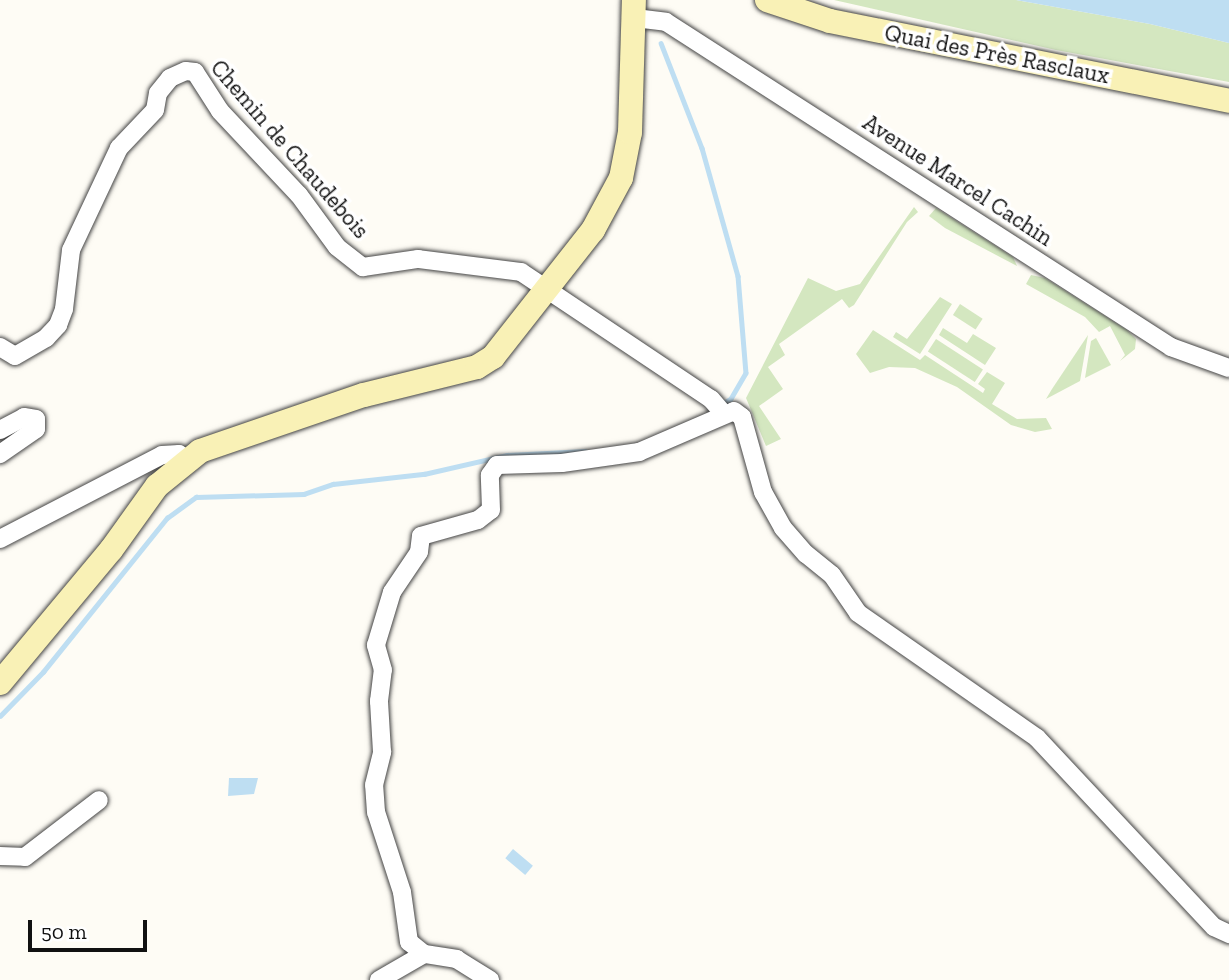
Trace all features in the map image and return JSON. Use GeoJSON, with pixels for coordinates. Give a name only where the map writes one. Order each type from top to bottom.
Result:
{"type":"FeatureCollection","features":[{"type":"Feature","properties":{"kind":"main road","name":"Quai des Près Rasclaux"},"geometry":{"type":"LineString","coordinates":[[767,0],[830,21],[1229,101]]}},
{"type":"Feature","properties":{"kind":"main road"},"geometry":{"type":"LineString","coordinates":[[0,683],[111,550],[148,497],[200,451],[305,418],[364,395],[477,367],[501,347],[593,230],[621,178],[630,132],[636,6]]}},
{"type":"Feature","properties":{"kind":"main road"},"geometry":{"type":"LineString","coordinates":[[111,550],[192,474],[305,418]]}},
{"type":"Feature","properties":{"kind":"street","name":"Avenue Marcel Cachin"},"geometry":{"type":"LineString","coordinates":[[636,6],[666,22],[1171,347],[1229,368]]}},
{"type":"Feature","properties":{"kind":"street","name":"Chemin de Chaudebois"},"geometry":{"type":"LineString","coordinates":[[0,347],[15,356],[46,338],[58,325],[64,309],[71,250],[119,148],[155,110],[158,93],[170,78],[186,71],[195,72],[220,111],[299,195],[337,247],[363,267],[418,259],[521,272],[547,289]]}},
{"type":"Feature","properties":{"kind":"street"},"geometry":{"type":"LineString","coordinates":[[547,289],[711,399],[724,414]]}},
{"type":"Feature","properties":{"kind":"street"},"geometry":{"type":"LineString","coordinates":[[490,980],[457,959],[424,954],[409,942],[402,892],[376,812],[374,785],[382,752],[379,701],[383,670],[376,645],[391,592],[419,552],[421,536],[478,520],[491,510],[490,475],[497,465],[562,463],[639,452],[734,411],[742,417],[763,492],[783,528],[806,554],[832,575],[858,613],[1037,738],[1214,927],[1229,934]]}},
{"type":"Feature","properties":{"kind":"street"},"geometry":{"type":"LineString","coordinates":[[0,429],[24,416],[36,419],[36,429],[0,454]]}},
{"type":"Feature","properties":{"kind":"street"},"geometry":{"type":"LineString","coordinates":[[0,540],[162,455],[179,454],[187,460]]}},
{"type":"Feature","properties":{"kind":"street"},"geometry":{"type":"LineString","coordinates":[[0,856],[25,857],[99,800]]}},
{"type":"Feature","properties":{"kind":"street"},"geometry":{"type":"LineString","coordinates":[[380,980],[424,954]]}},
{"type":"Feature","properties":{"kind":"green space"},"geometry":{"type":"Polygon","coordinates":[[[834,0],[1016,0],[1150,24],[1229,43],[1229,82],[1056,50],[834,0]]]}},
{"type":"Feature","properties":{"kind":"green space"},"geometry":{"type":"Polygon","coordinates":[[[914,207],[918,212],[907,222],[854,305],[849,308],[842,299],[779,344],[785,355],[768,367],[783,389],[759,406],[781,439],[766,446],[746,398],[808,278],[836,291],[860,284],[914,207]]]}},
{"type":"Feature","properties":{"kind":"green space"},"geometry":{"type":"Polygon","coordinates":[[[936,208],[1013,257],[1017,266],[945,228],[929,216],[936,208]]]}},
{"type":"Feature","properties":{"kind":"green space"},"geometry":{"type":"Polygon","coordinates":[[[1031,275],[1045,278],[1127,330],[1136,339],[1135,349],[1120,361],[1125,355],[1110,326],[1099,332],[1085,317],[1026,284],[1031,275]]]}},
{"type":"Feature","properties":{"kind":"green space"},"geometry":{"type":"Polygon","coordinates":[[[940,297],[952,304],[920,354],[893,337],[896,332],[907,339],[940,297]]]}},
{"type":"Feature","properties":{"kind":"green space"},"geometry":{"type":"Polygon","coordinates":[[[960,304],[983,319],[976,330],[953,315],[960,304]]]}},
{"type":"Feature","properties":{"kind":"green space"},"geometry":{"type":"Polygon","coordinates":[[[943,328],[967,343],[973,334],[996,348],[985,365],[939,335],[943,328]]]}},
{"type":"Feature","properties":{"kind":"green space"},"geometry":{"type":"Polygon","coordinates":[[[873,330],[920,360],[925,355],[983,393],[985,389],[978,384],[987,372],[1005,383],[992,404],[1017,419],[1046,418],[1052,429],[1035,432],[1011,425],[957,387],[915,368],[889,367],[870,373],[856,354],[873,330]]]}},
{"type":"Feature","properties":{"kind":"green space"},"geometry":{"type":"Polygon","coordinates":[[[1088,335],[1080,381],[1046,399],[1052,389],[1088,335]]]}},
{"type":"Feature","properties":{"kind":"green space"},"geometry":{"type":"Polygon","coordinates":[[[1096,338],[1111,365],[1085,378],[1091,341],[1096,338]]]}},
{"type":"Feature","properties":{"kind":"green space"},"geometry":{"type":"Polygon","coordinates":[[[936,339],[983,369],[975,382],[928,352],[936,339]]]}},
{"type":"Feature","properties":{"kind":"water"},"geometry":{"type":"Polygon","coordinates":[[[1016,0],[1229,0],[1229,43],[1150,24],[1016,0]]]}},
{"type":"Feature","properties":{"kind":"water"},"geometry":{"type":"Polygon","coordinates":[[[229,778],[258,778],[254,794],[228,796],[229,778]]]}},
{"type":"Feature","properties":{"kind":"water"},"geometry":{"type":"Polygon","coordinates":[[[513,849],[533,866],[525,875],[505,858],[513,849]]]}},
{"type":"Feature","properties":{"kind":"waterway"},"geometry":{"type":"LineString","coordinates":[[661,43],[702,148],[738,276],[746,373],[731,399],[721,405]]}},
{"type":"Feature","properties":{"kind":"waterway"},"geometry":{"type":"LineString","coordinates":[[0,716],[43,672],[167,518],[196,497],[304,494],[333,484],[424,474],[507,455],[585,451]]}}]}
